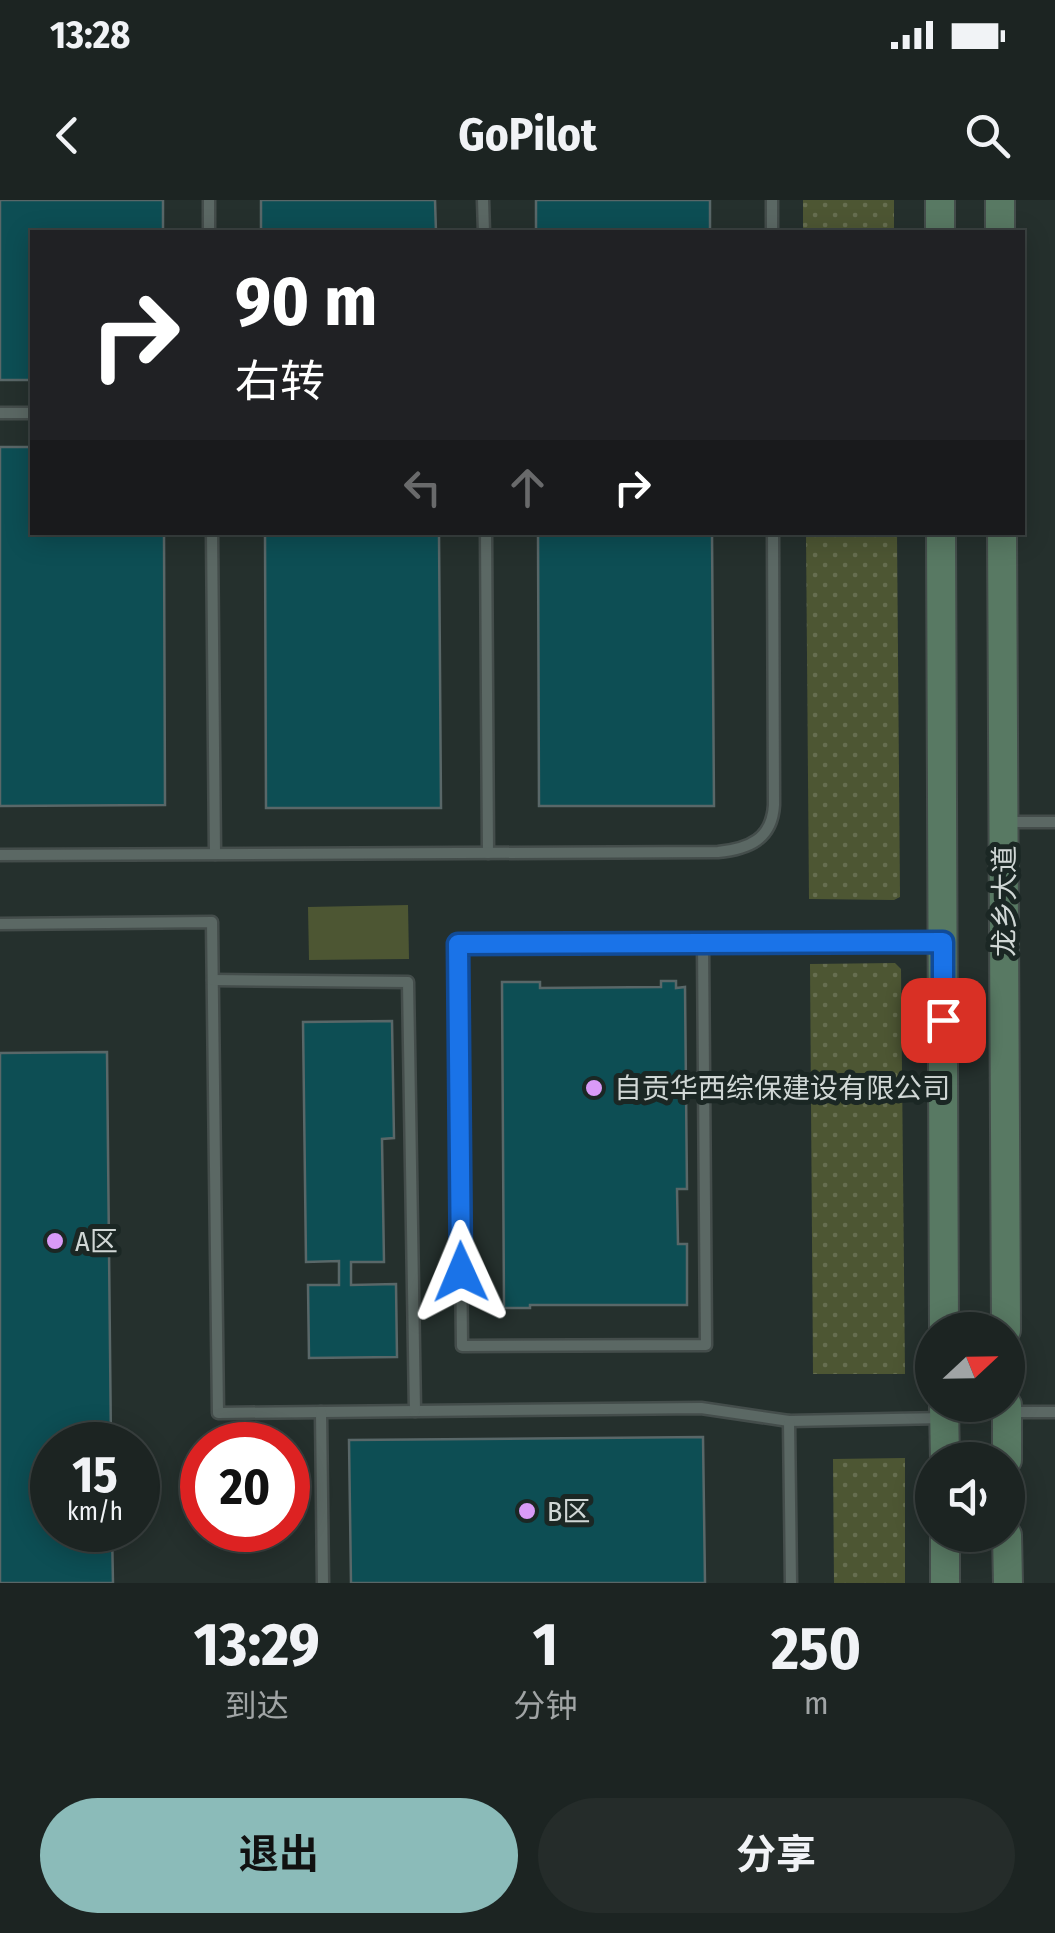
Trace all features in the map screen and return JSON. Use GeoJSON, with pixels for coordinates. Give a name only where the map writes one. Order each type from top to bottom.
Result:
{"type":"FeatureCollection","features":[{"type":"Feature","properties":{"kind":"main road"},"geometry":{"type":"LineString","coordinates":[[940,200],[940,230]]}},
{"type":"Feature","properties":{"kind":"main road"},"geometry":{"type":"LineString","coordinates":[[1000,200],[1000,230]]}},
{"type":"Feature","properties":{"kind":"main road"},"geometry":{"type":"LineString","coordinates":[[942,535],[944,1312]]}},
{"type":"Feature","properties":{"kind":"main road","name":"龙乡大道"},"geometry":{"type":"LineString","coordinates":[[1002,535],[1006,1312]]}},
{"type":"Feature","properties":{"kind":"main road"},"geometry":{"type":"LineString","coordinates":[[945,1552],[945,1583]]}},
{"type":"Feature","properties":{"kind":"main road"},"geometry":{"type":"LineString","coordinates":[[1007,1552],[1008,1583]]}},
{"type":"Feature","properties":{"kind":"lane"},"geometry":{"type":"LineString","coordinates":[[209,200],[210,230]]}},
{"type":"Feature","properties":{"kind":"lane"},"geometry":{"type":"LineString","coordinates":[[484,200],[484,230]]}},
{"type":"Feature","properties":{"kind":"lane"},"geometry":{"type":"LineString","coordinates":[[772,200],[772,230]]}},
{"type":"Feature","properties":{"kind":"lane"},"geometry":{"type":"LineString","coordinates":[[0,413],[30,413]]}},
{"type":"Feature","properties":{"kind":"lane"},"geometry":{"type":"LineString","coordinates":[[212,535],[215,854]]}},
{"type":"Feature","properties":{"kind":"lane"},"geometry":{"type":"LineString","coordinates":[[486,535],[488,853]]}},
{"type":"Feature","properties":{"kind":"lane"},"geometry":{"type":"LineString","coordinates":[[0,856],[739,850],[755,843],[773,820],[773,535]]}},
{"type":"Feature","properties":{"kind":"lane"},"geometry":{"type":"LineString","coordinates":[[1003,822],[1055,822]]}},
{"type":"Feature","properties":{"kind":"lane"},"geometry":{"type":"LineString","coordinates":[[0,924],[212,922],[218,1413],[701,1408],[789,1420],[915,1413]]}},
{"type":"Feature","properties":{"kind":"lane"},"geometry":{"type":"LineString","coordinates":[[704,943],[706,1345],[462,1346],[458,944],[943,942]]}},
{"type":"Feature","properties":{"kind":"lane"},"geometry":{"type":"LineString","coordinates":[[213,980],[408,982],[415,1411]]}},
{"type":"Feature","properties":{"kind":"lane"},"geometry":{"type":"LineString","coordinates":[[1025,1410],[1055,1412]]}},
{"type":"Feature","properties":{"kind":"lane"},"geometry":{"type":"LineString","coordinates":[[321,1412],[324,1583]]}},
{"type":"Feature","properties":{"kind":"lane"},"geometry":{"type":"LineString","coordinates":[[789,1420],[791,1583]]}},
{"type":"Feature","properties":{"kind":"green space"},"geometry":{"type":"Polygon","coordinates":[[[803,200],[894,200],[894,230],[803,230],[803,200]]]}},
{"type":"Feature","properties":{"kind":"green space"},"geometry":{"type":"Polygon","coordinates":[[[806,535],[897,535],[900,897],[809,899],[806,535]]]}},
{"type":"Feature","properties":{"kind":"green space"},"geometry":{"type":"Polygon","coordinates":[[[408,905],[409,959],[309,960],[308,907],[408,905]]]}},
{"type":"Feature","properties":{"kind":"green space"},"geometry":{"type":"Polygon","coordinates":[[[895,963],[901,969],[905,1374],[813,1374],[810,964],[895,963]]]}},
{"type":"Feature","properties":{"kind":"green space"},"geometry":{"type":"Polygon","coordinates":[[[905,1458],[905,1583],[834,1583],[833,1459],[905,1458]]]}},
{"type":"Feature","properties":{"kind":"building"},"geometry":{"type":"Polygon","coordinates":[[[0,200],[163,200],[163,230],[30,230],[30,380],[0,380],[0,200]]]}},
{"type":"Feature","properties":{"kind":"building"},"geometry":{"type":"Polygon","coordinates":[[[261,200],[435,200],[436,230],[261,230],[261,200]]]}},
{"type":"Feature","properties":{"kind":"building"},"geometry":{"type":"Polygon","coordinates":[[[536,200],[710,200],[710,230],[536,230],[536,200]]]}},
{"type":"Feature","properties":{"kind":"building"},"geometry":{"type":"Polygon","coordinates":[[[0,447],[30,447],[30,535],[164,535],[165,805],[0,806],[0,447]]]}},
{"type":"Feature","properties":{"kind":"building"},"geometry":{"type":"Polygon","coordinates":[[[265,535],[439,535],[441,808],[266,808],[265,535]]]}},
{"type":"Feature","properties":{"kind":"building"},"geometry":{"type":"Polygon","coordinates":[[[538,535],[712,535],[714,806],[539,806],[538,535]]]}},
{"type":"Feature","properties":{"kind":"building","name":"自贡华西综保建设有限公司"},"geometry":{"type":"Polygon","coordinates":[[[661,981],[676,981],[676,988],[685,987],[687,1189],[677,1189],[678,1244],[687,1244],[687,1305],[504,1308],[502,982],[540,982],[540,988],[661,987],[661,981]]]}},
{"type":"Feature","properties":{"kind":"building"},"geometry":{"type":"Polygon","coordinates":[[[392,1021],[394,1138],[382,1139],[384,1262],[351,1262],[351,1285],[396,1284],[397,1357],[309,1358],[308,1285],[339,1285],[339,1261],[306,1262],[303,1022],[392,1021]]]}},
{"type":"Feature","properties":{"kind":"building","name":"A区"},"geometry":{"type":"Polygon","coordinates":[[[107,1052],[111,1422],[30,1422],[30,1552],[112,1552],[113,1583],[0,1583],[0,1053],[107,1052]]]}},
{"type":"Feature","properties":{"kind":"building","name":"B区"},"geometry":{"type":"Polygon","coordinates":[[[703,1437],[705,1583],[351,1583],[349,1440],[703,1437]]]}},
{"type":"Feature","properties":{"kind":"place","name":"自贡华西综保建设有限公司"},"geometry":{"type":"Point","coordinates":[594,1088]}},
{"type":"Feature","properties":{"kind":"place","name":"A区"},"geometry":{"type":"Point","coordinates":[55,1241]}},
{"type":"Feature","properties":{"kind":"place","name":"B区"},"geometry":{"type":"Point","coordinates":[527,1511]}},
{"type":"Feature","properties":{"kind":"route"},"geometry":{"type":"LineString","coordinates":[[461,1272],[458,944],[943,942],[943,1020]]}}]}
